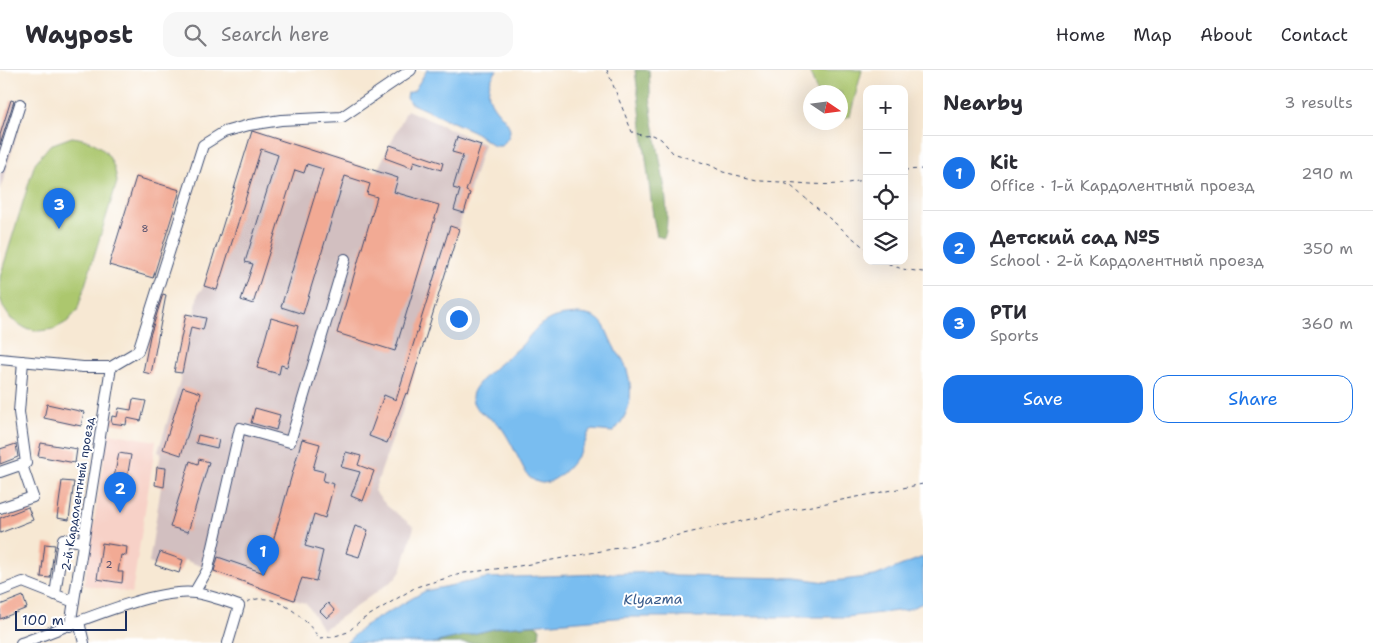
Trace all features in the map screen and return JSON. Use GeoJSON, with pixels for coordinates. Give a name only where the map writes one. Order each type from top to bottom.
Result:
{"type":"FeatureCollection","features":[{"type":"Feature","properties":{"kind":"street"},"geometry":{"type":"LineString","coordinates":[[0,359],[82,367],[111,367],[138,351],[203,145],[224,132],[249,125],[281,120],[342,116],[411,70]]}},
{"type":"Feature","properties":{"kind":"street"},"geometry":{"type":"LineString","coordinates":[[0,168],[20,104]]}},
{"type":"Feature","properties":{"kind":"street"},"geometry":{"type":"LineString","coordinates":[[194,593],[208,569],[240,428],[290,442],[346,260]]}},
{"type":"Feature","properties":{"kind":"street"},"geometry":{"type":"LineString","coordinates":[[0,472],[26,463],[18,412],[22,361]]}},
{"type":"Feature","properties":{"kind":"street","name":"2-й Кардолентный проезд"},"geometry":{"type":"LineString","coordinates":[[74,624],[74,602],[111,367]]}},
{"type":"Feature","properties":{"kind":"street"},"geometry":{"type":"LineString","coordinates":[[0,508],[33,497],[22,465]]}},
{"type":"Feature","properties":{"kind":"street"},"geometry":{"type":"LineString","coordinates":[[55,595],[63,539],[83,542]]}},
{"type":"Feature","properties":{"kind":"street"},"geometry":{"type":"LineString","coordinates":[[0,591],[23,582],[74,602]]}},
{"type":"Feature","properties":{"kind":"street"},"geometry":{"type":"LineString","coordinates":[[21,643],[164,594],[194,593],[240,606],[228,643]]}},
{"type":"Feature","properties":{"kind":"street"},"geometry":{"type":"LineString","coordinates":[[74,624],[84,643]]}},
{"type":"Feature","properties":{"kind":"path"},"geometry":{"type":"LineString","coordinates":[[607,70],[632,132],[644,136],[653,135],[661,139],[673,153],[710,165],[723,172],[762,181],[840,184],[853,183],[863,179]]}},
{"type":"Feature","properties":{"kind":"path"},"geometry":{"type":"LineString","coordinates":[[908,170],[923,169]]}},
{"type":"Feature","properties":{"kind":"path"},"geometry":{"type":"LineString","coordinates":[[781,182],[791,186],[863,247]]}},
{"type":"Feature","properties":{"kind":"path"},"geometry":{"type":"LineString","coordinates":[[890,265],[902,270],[923,272]]}},
{"type":"Feature","properties":{"kind":"path"},"geometry":{"type":"LineString","coordinates":[[240,606],[253,599],[288,605],[312,628],[319,638],[332,637],[348,632],[360,621],[416,587],[464,573],[519,566],[628,546],[805,507],[923,484]]}},
{"type":"Feature","properties":{"kind":"shaded area"},"geometry":{"type":"Polygon","coordinates":[[[11,100],[26,105],[0,190],[0,135],[11,100]]]}},
{"type":"Feature","properties":{"kind":"shaded area"},"geometry":{"type":"Polygon","coordinates":[[[407,110],[484,144],[402,412],[374,491],[387,506],[414,527],[401,571],[396,578],[323,630],[307,604],[184,560],[179,573],[149,563],[161,487],[155,485],[161,453],[158,452],[182,374],[174,372],[186,314],[194,316],[198,294],[204,286],[252,131],[377,171],[407,110]]]}},
{"type":"Feature","properties":{"kind":"shaded area"},"geometry":{"type":"Polygon","coordinates":[[[108,433],[156,441],[132,593],[84,585],[108,433]]]}},
{"type":"Feature","properties":{"kind":"green space"},"geometry":{"type":"Polygon","coordinates":[[[635,70],[649,70],[652,116],[666,197],[667,228],[664,238],[657,236],[653,216],[635,70]]]}},
{"type":"Feature","properties":{"kind":"green space"},"geometry":{"type":"Polygon","coordinates":[[[809,70],[862,70],[850,116],[848,117],[848,85],[814,85],[809,70]]]}},
{"type":"Feature","properties":{"kind":"green space"},"geometry":{"type":"Polygon","coordinates":[[[72,137],[90,141],[104,150],[109,156],[117,182],[77,311],[67,322],[54,329],[39,331],[25,328],[11,319],[3,307],[0,297],[0,277],[35,163],[50,145],[72,137]]]}},
{"type":"Feature","properties":{"kind":"green space"},"geometry":{"type":"Polygon","coordinates":[[[535,625],[540,628],[539,637],[529,643],[433,643],[502,627],[535,625]]]}},
{"type":"Feature","properties":{"kind":"water"},"geometry":{"type":"Polygon","coordinates":[[[427,70],[497,70],[490,84],[489,96],[493,105],[510,128],[509,136],[501,146],[494,146],[473,131],[410,103],[407,98],[408,93],[414,91],[427,70]]]}},
{"type":"Feature","properties":{"kind":"water"},"geometry":{"type":"Polygon","coordinates":[[[578,314],[594,317],[602,323],[627,370],[630,398],[625,416],[613,432],[591,430],[582,449],[568,468],[556,478],[543,483],[529,477],[502,428],[475,407],[472,398],[473,392],[484,377],[521,346],[541,324],[557,317],[578,314]]]}},
{"type":"Feature","properties":{"kind":"water","name":"Klyazma"},"geometry":{"type":"Polygon","coordinates":[[[923,557],[923,603],[906,610],[846,617],[628,617],[502,627],[433,643],[346,643],[364,626],[425,591],[487,578],[657,572],[675,576],[796,578],[826,582],[875,576],[923,557]]]}},
{"type":"Feature","properties":{"kind":"building"},"geometry":{"type":"Polygon","coordinates":[[[11,100],[14,101],[0,145],[0,135],[11,100]]]}},
{"type":"Feature","properties":{"kind":"building"},"geometry":{"type":"Polygon","coordinates":[[[252,131],[398,178],[394,192],[439,205],[395,351],[337,333],[377,197],[367,194],[370,184],[345,176],[303,314],[281,307],[323,169],[307,164],[304,173],[295,170],[253,304],[241,300],[253,264],[245,262],[278,155],[261,149],[217,290],[204,286],[252,131]]]}},
{"type":"Feature","properties":{"kind":"building"},"geometry":{"type":"Polygon","coordinates":[[[457,137],[481,145],[466,191],[470,193],[464,213],[454,210],[460,190],[453,188],[463,155],[452,152],[457,137]]]}},
{"type":"Feature","properties":{"kind":"building"},"geometry":{"type":"Polygon","coordinates":[[[390,145],[443,163],[441,170],[414,161],[412,168],[385,158],[390,145]]]}},
{"type":"Feature","properties":{"kind":"building"},"geometry":{"type":"Polygon","coordinates":[[[136,177],[180,190],[153,278],[109,265],[136,177]]]}},
{"type":"Feature","properties":{"kind":"building"},"geometry":{"type":"Polygon","coordinates":[[[450,226],[459,229],[408,394],[406,393],[387,443],[369,436],[384,395],[396,400],[450,226]]]}},
{"type":"Feature","properties":{"kind":"building"},"geometry":{"type":"Polygon","coordinates":[[[163,294],[166,295],[151,374],[143,372],[150,336],[163,294]]]}},
{"type":"Feature","properties":{"kind":"building"},"geometry":{"type":"Polygon","coordinates":[[[186,314],[206,318],[203,330],[191,327],[182,373],[174,372],[186,314]]]}},
{"type":"Feature","properties":{"kind":"building"},"geometry":{"type":"Polygon","coordinates":[[[271,318],[298,326],[287,367],[281,365],[279,374],[257,368],[271,318]]]}},
{"type":"Feature","properties":{"kind":"building"},"geometry":{"type":"Polygon","coordinates":[[[183,387],[201,393],[181,455],[163,449],[183,387]]]}},
{"type":"Feature","properties":{"kind":"building"},"geometry":{"type":"Polygon","coordinates":[[[133,399],[146,401],[141,421],[127,418],[126,425],[111,423],[112,416],[117,417],[119,408],[131,410],[133,399]]]}},
{"type":"Feature","properties":{"kind":"building"},"geometry":{"type":"Polygon","coordinates":[[[47,404],[84,412],[81,426],[44,418],[47,404]]]}},
{"type":"Feature","properties":{"kind":"building"},"geometry":{"type":"Polygon","coordinates":[[[255,408],[280,415],[276,430],[251,423],[255,408]]]}},
{"type":"Feature","properties":{"kind":"building"},"geometry":{"type":"Polygon","coordinates":[[[198,435],[219,440],[217,448],[196,443],[198,435]]]}},
{"type":"Feature","properties":{"kind":"building"},"geometry":{"type":"Polygon","coordinates":[[[302,439],[320,444],[313,469],[325,472],[323,481],[334,484],[325,518],[314,514],[305,546],[323,551],[316,581],[302,578],[294,600],[214,571],[218,557],[264,573],[302,439]]]}},
{"type":"Feature","properties":{"kind":"building"},"geometry":{"type":"Polygon","coordinates":[[[41,443],[77,449],[75,463],[38,456],[41,443]]]}},
{"type":"Feature","properties":{"kind":"building"},"geometry":{"type":"Polygon","coordinates":[[[16,444],[18,457],[0,464],[0,449],[16,444]]]}},
{"type":"Feature","properties":{"kind":"building"},"geometry":{"type":"Polygon","coordinates":[[[346,452],[361,456],[358,465],[374,471],[363,501],[351,496],[360,472],[341,467],[346,452]]]}},
{"type":"Feature","properties":{"kind":"building"},"geometry":{"type":"Polygon","coordinates":[[[119,453],[131,455],[125,490],[112,487],[119,453]]]}},
{"type":"Feature","properties":{"kind":"building"},"geometry":{"type":"Polygon","coordinates":[[[199,459],[209,462],[188,532],[170,527],[190,461],[198,464],[199,459]]]}},
{"type":"Feature","properties":{"kind":"building"},"geometry":{"type":"Polygon","coordinates":[[[157,467],[166,468],[164,487],[155,485],[157,467]]]}},
{"type":"Feature","properties":{"kind":"building"},"geometry":{"type":"Polygon","coordinates":[[[62,481],[74,482],[69,520],[57,518],[62,481]]]}},
{"type":"Feature","properties":{"kind":"building"},"geometry":{"type":"Polygon","coordinates":[[[28,507],[33,520],[0,533],[0,518],[28,507]]]}},
{"type":"Feature","properties":{"kind":"building"},"geometry":{"type":"Polygon","coordinates":[[[355,526],[368,530],[359,557],[346,553],[355,526]]]}},
{"type":"Feature","properties":{"kind":"building"},"geometry":{"type":"Polygon","coordinates":[[[102,543],[127,547],[126,556],[121,555],[118,572],[123,572],[122,583],[97,579],[102,543]]]}},
{"type":"Feature","properties":{"kind":"building"},"geometry":{"type":"Polygon","coordinates":[[[45,544],[55,545],[50,578],[41,577],[45,544]]]}},
{"type":"Feature","properties":{"kind":"building"},"geometry":{"type":"Polygon","coordinates":[[[160,552],[183,560],[179,573],[155,565],[160,552]]]}},
{"type":"Feature","properties":{"kind":"building"},"geometry":{"type":"Polygon","coordinates":[[[23,596],[27,608],[0,619],[0,605],[23,596]]]}},
{"type":"Feature","properties":{"kind":"building"},"geometry":{"type":"Polygon","coordinates":[[[328,603],[335,611],[327,618],[320,611],[328,603]]]}},
{"type":"Feature","properties":{"kind":"place","name":"РТИ"},"geometry":{"type":"Point","coordinates":[59,229]}},
{"type":"Feature","properties":{"kind":"place","name":"Детский сад №5"},"geometry":{"type":"Point","coordinates":[120,513]}},
{"type":"Feature","properties":{"kind":"place","name":"Kit"},"geometry":{"type":"Point","coordinates":[263,576]}}]}
